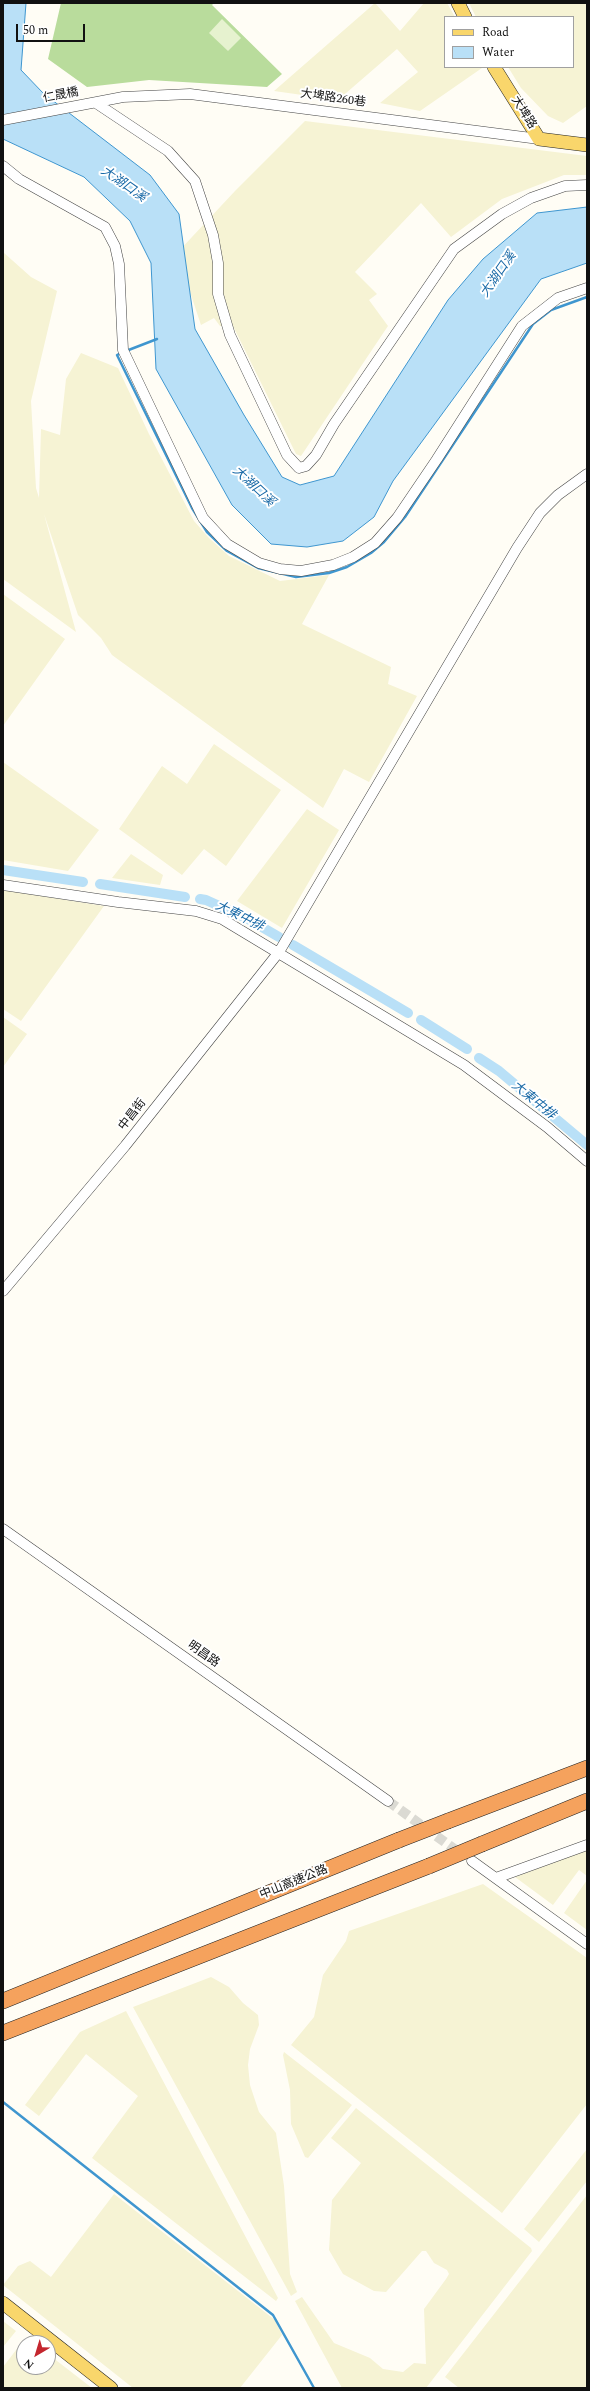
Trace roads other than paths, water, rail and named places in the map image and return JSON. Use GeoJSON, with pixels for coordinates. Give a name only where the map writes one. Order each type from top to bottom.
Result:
{"type":"FeatureCollection","features":[{"type":"Feature","properties":{"kind":"highway"},"geometry":{"type":"LineString","coordinates":[[455,1818],[495,1796],[587,1758]]}},
{"type":"Feature","properties":{"kind":"highway","name":"中山高速公路"},"geometry":{"type":"LineString","coordinates":[[3,2001],[399,1840],[587,1768]]}},
{"type":"Feature","properties":{"kind":"highway"},"geometry":{"type":"LineString","coordinates":[[3,2033],[429,1866],[587,1801]]}},
{"type":"Feature","properties":{"kind":"highway"},"geometry":{"type":"LineString","coordinates":[[496,1838],[587,1810]]}},
{"type":"Feature","properties":{"kind":"main road"},"geometry":{"type":"LineString","coordinates":[[458,3],[464,16]]}},
{"type":"Feature","properties":{"kind":"main road","name":"大埤路"},"geometry":{"type":"LineString","coordinates":[[495,68],[539,139],[587,144]]}},
{"type":"Feature","properties":{"kind":"main road"},"geometry":{"type":"LineString","coordinates":[[3,2304],[111,2388]]}},
{"type":"Feature","properties":{"kind":"street","name":"大埤路260巷"},"geometry":{"type":"LineString","coordinates":[[123,97],[190,94],[539,139]]}},
{"type":"Feature","properties":{"kind":"street","name":"仁晟橋"},"geometry":{"type":"LineString","coordinates":[[3,120],[123,97]]}},
{"type":"Feature","properties":{"kind":"street"},"geometry":{"type":"LineString","coordinates":[[96,103],[168,151],[195,181],[213,235],[218,263],[218,294],[230,335],[287,455],[299,468],[306,466],[316,455],[334,424],[454,249],[502,214],[531,198],[565,186],[587,185]]}},
{"type":"Feature","properties":{"kind":"street"},"geometry":{"type":"LineString","coordinates":[[3,166],[19,179],[104,227],[115,246],[119,264],[123,350],[203,518],[227,544],[259,563],[280,569],[301,571],[333,565],[353,557],[375,543],[397,518],[522,326],[558,298],[587,288]]}},
{"type":"Feature","properties":{"kind":"street","name":"中昌街"},"geometry":{"type":"LineString","coordinates":[[3,1291],[125,1146],[279,952],[517,548],[540,513],[558,495],[587,474]]}},
{"type":"Feature","properties":{"kind":"street"},"geometry":{"type":"LineString","coordinates":[[3,885],[118,902],[196,911],[222,919],[464,1065],[547,1127],[587,1161]]}},
{"type":"Feature","properties":{"kind":"street","name":"明昌路"},"geometry":{"type":"LineString","coordinates":[[3,1529],[388,1801]]}},
{"type":"Feature","properties":{"kind":"street"},"geometry":{"type":"LineString","coordinates":[[496,1878],[587,1845]]}},
{"type":"Feature","properties":{"kind":"street"},"geometry":{"type":"LineString","coordinates":[[472,1861],[587,1944]]}},
{"type":"Feature","properties":{"kind":"water","name":"大湖口溪"},"geometry":{"type":"Polygon","coordinates":[[[3,3],[26,3],[21,70],[43,93],[150,175],[179,214],[195,329],[244,415],[282,477],[300,485],[334,476],[448,300],[483,259],[537,213],[587,207],[587,263],[541,279],[393,481],[374,517],[343,541],[307,547],[271,544],[232,505],[156,369],[151,263],[130,221],[84,177],[3,139],[3,3]]]}},
{"type":"Feature","properties":{"kind":"waterway"},"geometry":{"type":"LineString","coordinates":[[121,353],[117,355],[192,508],[207,532],[227,551],[258,568],[296,577],[329,573],[347,567],[371,553],[384,542],[405,517],[533,324],[551,310],[587,297]]}},
{"type":"Feature","properties":{"kind":"waterway"},"geometry":{"type":"LineString","coordinates":[[126,351],[157,339]]}},
{"type":"Feature","properties":{"kind":"waterway","name":"大東中排"},"geometry":{"type":"LineString","coordinates":[[3,870],[83,882]]}},
{"type":"Feature","properties":{"kind":"waterway","name":"大東中排"},"geometry":{"type":"LineString","coordinates":[[100,884],[185,897]]}},
{"type":"Feature","properties":{"kind":"waterway","name":"大東中排"},"geometry":{"type":"LineString","coordinates":[[200,899],[206,900],[248,919],[279,937]]}},
{"type":"Feature","properties":{"kind":"waterway","name":"大東中排"},"geometry":{"type":"LineString","coordinates":[[293,945],[408,1013]]}},
{"type":"Feature","properties":{"kind":"waterway","name":"大東中排"},"geometry":{"type":"LineString","coordinates":[[421,1020],[467,1049]]}},
{"type":"Feature","properties":{"kind":"waterway","name":"大東中排"},"geometry":{"type":"LineString","coordinates":[[479,1058],[499,1071],[587,1145]]}},
{"type":"Feature","properties":{"kind":"waterway"},"geometry":{"type":"LineString","coordinates":[[3,2102],[273,2315],[314,2388]]}},
{"type":"Feature","properties":{"kind":"tunnel"},"geometry":{"type":"LineString","coordinates":[[388,1801],[464,1856]]}}]}
